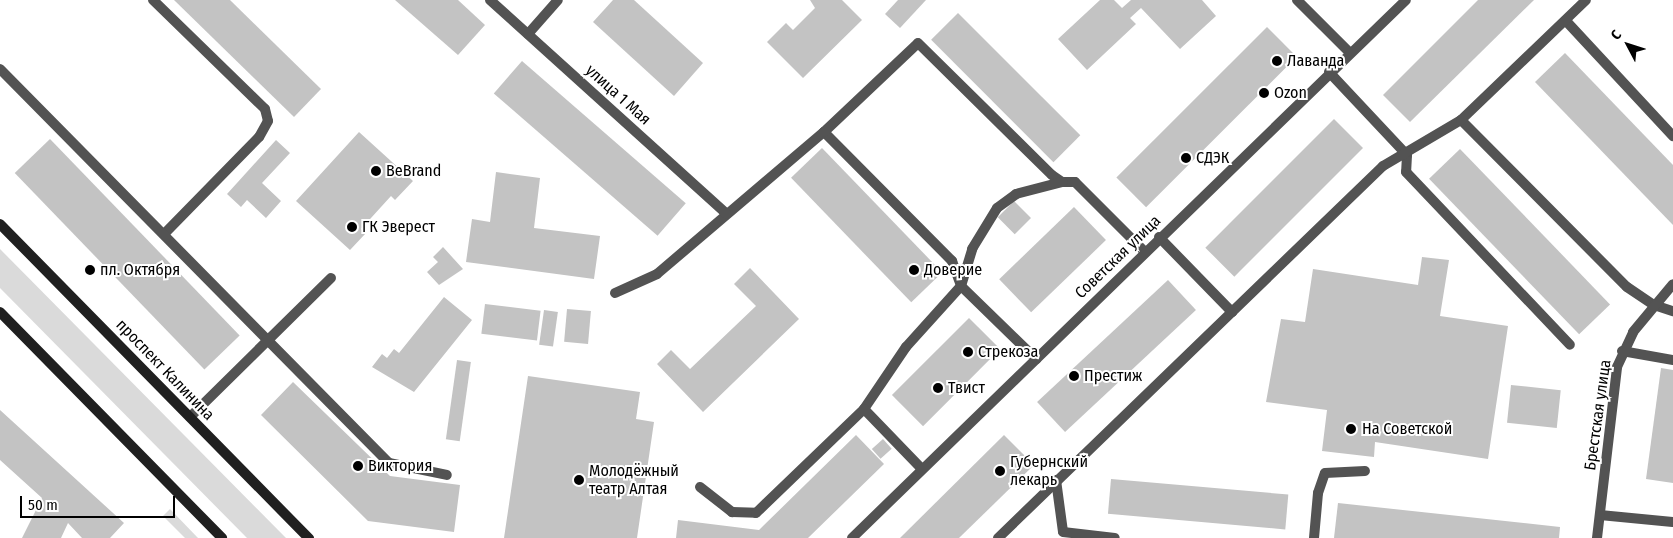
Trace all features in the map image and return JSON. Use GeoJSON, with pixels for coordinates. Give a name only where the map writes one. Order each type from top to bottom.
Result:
{"type":"FeatureCollection","features":[{"type":"Feature","properties":{"kind":"main road","name":"проспект Калинина"},"geometry":{"type":"LineString","coordinates":[[0,224],[309,538]]}},
{"type":"Feature","properties":{"kind":"main road"},"geometry":{"type":"LineString","coordinates":[[0,312],[222,538]]}},
{"type":"Feature","properties":{"kind":"street"},"geometry":{"type":"LineString","coordinates":[[153,0],[265,109],[268,122],[259,137],[164,234]]}},
{"type":"Feature","properties":{"kind":"street","name":"улица 1 Мая"},"geometry":{"type":"LineString","coordinates":[[490,0],[726,213]]}},
{"type":"Feature","properties":{"kind":"street"},"geometry":{"type":"LineString","coordinates":[[528,34],[558,0]]}},
{"type":"Feature","properties":{"kind":"street"},"geometry":{"type":"LineString","coordinates":[[1296,0],[1349,52]]}},
{"type":"Feature","properties":{"kind":"street","name":"Советская улица"},"geometry":{"type":"LineString","coordinates":[[852,538],[1349,52],[1406,0]]}},
{"type":"Feature","properties":{"kind":"street"},"geometry":{"type":"LineString","coordinates":[[998,538],[1383,166],[1407,155],[1461,120],[1567,22],[1586,0]]}},
{"type":"Feature","properties":{"kind":"street"},"geometry":{"type":"LineString","coordinates":[[1567,22],[1673,136]]}},
{"type":"Feature","properties":{"kind":"street"},"geometry":{"type":"LineString","coordinates":[[615,293],[657,274],[726,213],[824,132],[918,43],[1062,182]]}},
{"type":"Feature","properties":{"kind":"street"},"geometry":{"type":"LineString","coordinates":[[0,69],[389,463],[447,475]]}},
{"type":"Feature","properties":{"kind":"street"},"geometry":{"type":"LineString","coordinates":[[1329,72],[1407,155],[1406,172],[1570,344]]}},
{"type":"Feature","properties":{"kind":"street"},"geometry":{"type":"LineString","coordinates":[[1461,120],[1627,287],[1654,305],[1673,311]]}},
{"type":"Feature","properties":{"kind":"street"},"geometry":{"type":"LineString","coordinates":[[824,132],[952,261],[961,286],[1036,358]]}},
{"type":"Feature","properties":{"kind":"street"},"geometry":{"type":"LineString","coordinates":[[700,487],[732,512],[756,513],[864,409],[906,347],[961,286],[972,249],[997,208],[1016,194],[1062,182],[1075,182],[1145,252]]}},
{"type":"Feature","properties":{"kind":"street"},"geometry":{"type":"LineString","coordinates":[[1159,237],[1232,312]]}},
{"type":"Feature","properties":{"kind":"street"},"geometry":{"type":"LineString","coordinates":[[190,417],[331,278]]}},
{"type":"Feature","properties":{"kind":"street","name":"Брестская улица"},"geometry":{"type":"LineString","coordinates":[[1597,538],[1622,351],[1654,305],[1673,284]]}},
{"type":"Feature","properties":{"kind":"street"},"geometry":{"type":"LineString","coordinates":[[1622,351],[1673,360]]}},
{"type":"Feature","properties":{"kind":"street"},"geometry":{"type":"LineString","coordinates":[[864,409],[922,469]]}},
{"type":"Feature","properties":{"kind":"street"},"geometry":{"type":"LineString","coordinates":[[1314,538],[1318,492],[1325,473],[1331,469],[1365,472]]}},
{"type":"Feature","properties":{"kind":"street"},"geometry":{"type":"LineString","coordinates":[[1056,480],[1062,535],[1114,538]]}},
{"type":"Feature","properties":{"kind":"street"},"geometry":{"type":"LineString","coordinates":[[1600,514],[1673,522]]}},
{"type":"Feature","properties":{"kind":"shaded area"},"geometry":{"type":"Polygon","coordinates":[[[0,249],[286,538],[247,538],[0,288],[0,249]]]}},
{"type":"Feature","properties":{"kind":"shaded area"},"geometry":{"type":"Polygon","coordinates":[[[170,509],[198,538],[185,538],[163,516],[170,509]]]}},
{"type":"Feature","properties":{"kind":"building"},"geometry":{"type":"Polygon","coordinates":[[[174,0],[230,0],[321,89],[294,117],[174,0]]]}},
{"type":"Feature","properties":{"kind":"building"},"geometry":{"type":"Polygon","coordinates":[[[395,0],[458,0],[485,25],[458,55],[395,0]]]}},
{"type":"Feature","properties":{"kind":"building"},"geometry":{"type":"Polygon","coordinates":[[[613,0],[634,0],[703,63],[674,96],[593,22],[613,0]]]}},
{"type":"Feature","properties":{"kind":"building"},"geometry":{"type":"Polygon","coordinates":[[[810,0],[842,0],[862,20],[803,78],[767,42],[786,23],[793,30],[815,8],[810,0]]]}},
{"type":"Feature","properties":{"kind":"building"},"geometry":{"type":"Polygon","coordinates":[[[898,0],[926,0],[900,28],[885,14],[898,0]]]}},
{"type":"Feature","properties":{"kind":"building"},"geometry":{"type":"Polygon","coordinates":[[[1100,0],[1114,0],[1122,8],[1131,0],[1202,0],[1216,16],[1180,49],[1141,8],[1130,18],[1136,24],[1087,70],[1058,39],[1100,0]]]}},
{"type":"Feature","properties":{"kind":"building"},"geometry":{"type":"Polygon","coordinates":[[[1478,0],[1534,0],[1410,122],[1383,95],[1478,0]]]}},
{"type":"Feature","properties":{"kind":"building"},"geometry":{"type":"Polygon","coordinates":[[[958,13],[1080,135],[1053,162],[931,40],[958,13]]]}},
{"type":"Feature","properties":{"kind":"building"},"geometry":{"type":"Polygon","coordinates":[[[1267,27],[1297,57],[1146,207],[1116,178],[1267,27]]]}},
{"type":"Feature","properties":{"kind":"building"},"geometry":{"type":"Polygon","coordinates":[[[1565,53],[1673,165],[1673,225],[1535,82],[1565,53]]]}},
{"type":"Feature","properties":{"kind":"building"},"geometry":{"type":"Polygon","coordinates":[[[522,61],[686,203],[658,236],[494,93],[522,61]]]}},
{"type":"Feature","properties":{"kind":"building"},"geometry":{"type":"Polygon","coordinates":[[[1334,119],[1363,148],[1234,277],[1205,248],[1334,119]]]}},
{"type":"Feature","properties":{"kind":"building"},"geometry":{"type":"Polygon","coordinates":[[[359,132],[413,181],[395,200],[391,196],[361,229],[366,233],[350,250],[296,201],[359,132]]]}},
{"type":"Feature","properties":{"kind":"building"},"geometry":{"type":"Polygon","coordinates":[[[50,139],[240,335],[204,369],[15,173],[50,139]]]}},
{"type":"Feature","properties":{"kind":"building"},"geometry":{"type":"Polygon","coordinates":[[[276,140],[290,153],[262,183],[281,201],[266,218],[247,200],[241,207],[227,194],[276,140]]]}},
{"type":"Feature","properties":{"kind":"building"},"geometry":{"type":"Polygon","coordinates":[[[822,148],[942,272],[911,302],[791,178],[822,148]]]}},
{"type":"Feature","properties":{"kind":"building"},"geometry":{"type":"Polygon","coordinates":[[[1460,149],[1610,304],[1579,334],[1429,179],[1460,149]]]}},
{"type":"Feature","properties":{"kind":"building"},"geometry":{"type":"Polygon","coordinates":[[[496,172],[540,178],[534,228],[600,236],[594,279],[466,262],[472,219],[490,222],[496,172]]]}},
{"type":"Feature","properties":{"kind":"building"},"geometry":{"type":"Polygon","coordinates":[[[1014,201],[1031,218],[1015,234],[998,217],[1014,201]]]}},
{"type":"Feature","properties":{"kind":"building"},"geometry":{"type":"Polygon","coordinates":[[[1074,207],[1106,240],[1031,312],[999,279],[1074,207]]]}},
{"type":"Feature","properties":{"kind":"building"},"geometry":{"type":"Polygon","coordinates":[[[443,247],[463,269],[439,285],[427,272],[438,262],[433,257],[443,247]]]}},
{"type":"Feature","properties":{"kind":"building"},"geometry":{"type":"Polygon","coordinates":[[[1422,257],[1449,260],[1440,316],[1508,326],[1488,459],[1375,442],[1374,457],[1322,451],[1327,410],[1266,402],[1281,319],[1305,322],[1313,269],[1418,285],[1422,257]]]}},
{"type":"Feature","properties":{"kind":"building"},"geometry":{"type":"Polygon","coordinates":[[[750,268],[799,319],[703,412],[657,364],[671,350],[690,369],[756,306],[734,284],[750,268]]]}},
{"type":"Feature","properties":{"kind":"building"},"geometry":{"type":"Polygon","coordinates":[[[1168,280],[1196,310],[1065,432],[1037,402],[1168,280]]]}},
{"type":"Feature","properties":{"kind":"building"},"geometry":{"type":"Polygon","coordinates":[[[444,297],[472,320],[414,392],[372,367],[382,354],[387,358],[394,349],[399,353],[444,297]]]}},
{"type":"Feature","properties":{"kind":"building"},"geometry":{"type":"Polygon","coordinates":[[[485,304],[541,311],[537,341],[481,334],[485,304]]]}},
{"type":"Feature","properties":{"kind":"building"},"geometry":{"type":"Polygon","coordinates":[[[567,309],[591,311],[588,344],[564,342],[567,309]]]}},
{"type":"Feature","properties":{"kind":"building"},"geometry":{"type":"Polygon","coordinates":[[[544,310],[558,312],[553,347],[539,345],[544,310]]]}},
{"type":"Feature","properties":{"kind":"building"},"geometry":{"type":"Polygon","coordinates":[[[969,318],[1000,349],[923,426],[892,395],[969,318]]]}},
{"type":"Feature","properties":{"kind":"building"},"geometry":{"type":"Polygon","coordinates":[[[457,360],[471,362],[460,441],[446,439],[457,360]]]}},
{"type":"Feature","properties":{"kind":"building"},"geometry":{"type":"Polygon","coordinates":[[[1661,368],[1673,370],[1673,483],[1646,479],[1661,368]]]}},
{"type":"Feature","properties":{"kind":"building","name":"Молодёжный театр Алтая"},"geometry":{"type":"Polygon","coordinates":[[[528,376],[640,392],[636,419],[654,422],[637,538],[504,538],[528,376]]]}},
{"type":"Feature","properties":{"kind":"building"},"geometry":{"type":"Polygon","coordinates":[[[293,382],[390,476],[460,485],[454,532],[368,521],[261,415],[293,382]]]}},
{"type":"Feature","properties":{"kind":"building"},"geometry":{"type":"Polygon","coordinates":[[[1511,385],[1561,390],[1557,428],[1507,423],[1511,385]]]}},
{"type":"Feature","properties":{"kind":"building"},"geometry":{"type":"Polygon","coordinates":[[[0,410],[124,523],[110,538],[82,538],[68,523],[61,538],[22,538],[42,498],[0,460],[0,410]]]}},
{"type":"Feature","properties":{"kind":"building"},"geometry":{"type":"Polygon","coordinates":[[[856,435],[884,464],[808,538],[676,538],[678,520],[759,530],[856,435]]]}},
{"type":"Feature","properties":{"kind":"building"},"geometry":{"type":"Polygon","coordinates":[[[1004,435],[1034,465],[959,538],[900,538],[1004,435]]]}},
{"type":"Feature","properties":{"kind":"building"},"geometry":{"type":"Polygon","coordinates":[[[883,439],[892,449],[881,459],[872,449],[883,439]]]}},
{"type":"Feature","properties":{"kind":"building"},"geometry":{"type":"Polygon","coordinates":[[[1111,479],[1288,495],[1285,529],[1108,514],[1111,479]]]}},
{"type":"Feature","properties":{"kind":"building"},"geometry":{"type":"Polygon","coordinates":[[[1338,503],[1560,527],[1559,538],[1334,538],[1338,503]]]}},
{"type":"Feature","properties":{"kind":"place","name":"Лаванда"},"geometry":{"type":"Point","coordinates":[1277,61]}},
{"type":"Feature","properties":{"kind":"place","name":"Ozon"},"geometry":{"type":"Point","coordinates":[1264,93]}},
{"type":"Feature","properties":{"kind":"place","name":"СДЭК"},"geometry":{"type":"Point","coordinates":[1186,158]}},
{"type":"Feature","properties":{"kind":"place","name":"BeBrand"},"geometry":{"type":"Point","coordinates":[376,171]}},
{"type":"Feature","properties":{"kind":"place","name":"ГК Эверест"},"geometry":{"type":"Point","coordinates":[352,227]}},
{"type":"Feature","properties":{"kind":"place","name":"пл. Октября"},"geometry":{"type":"Point","coordinates":[90,270]}},
{"type":"Feature","properties":{"kind":"place","name":"Доверие"},"geometry":{"type":"Point","coordinates":[914,270]}},
{"type":"Feature","properties":{"kind":"place","name":"Стрекоза"},"geometry":{"type":"Point","coordinates":[968,352]}},
{"type":"Feature","properties":{"kind":"place","name":"Престиж"},"geometry":{"type":"Point","coordinates":[1074,376]}},
{"type":"Feature","properties":{"kind":"place","name":"Твист"},"geometry":{"type":"Point","coordinates":[938,388]}},
{"type":"Feature","properties":{"kind":"place","name":"На Советской"},"geometry":{"type":"Point","coordinates":[1351,429]}},
{"type":"Feature","properties":{"kind":"place","name":"Виктория"},"geometry":{"type":"Point","coordinates":[358,466]}},
{"type":"Feature","properties":{"kind":"place","name":"Губернский лекарь"},"geometry":{"type":"Point","coordinates":[1000,471]}},
{"type":"Feature","properties":{"kind":"place","name":"Молодёжный театр Алтая"},"geometry":{"type":"Point","coordinates":[579,480]}}]}
